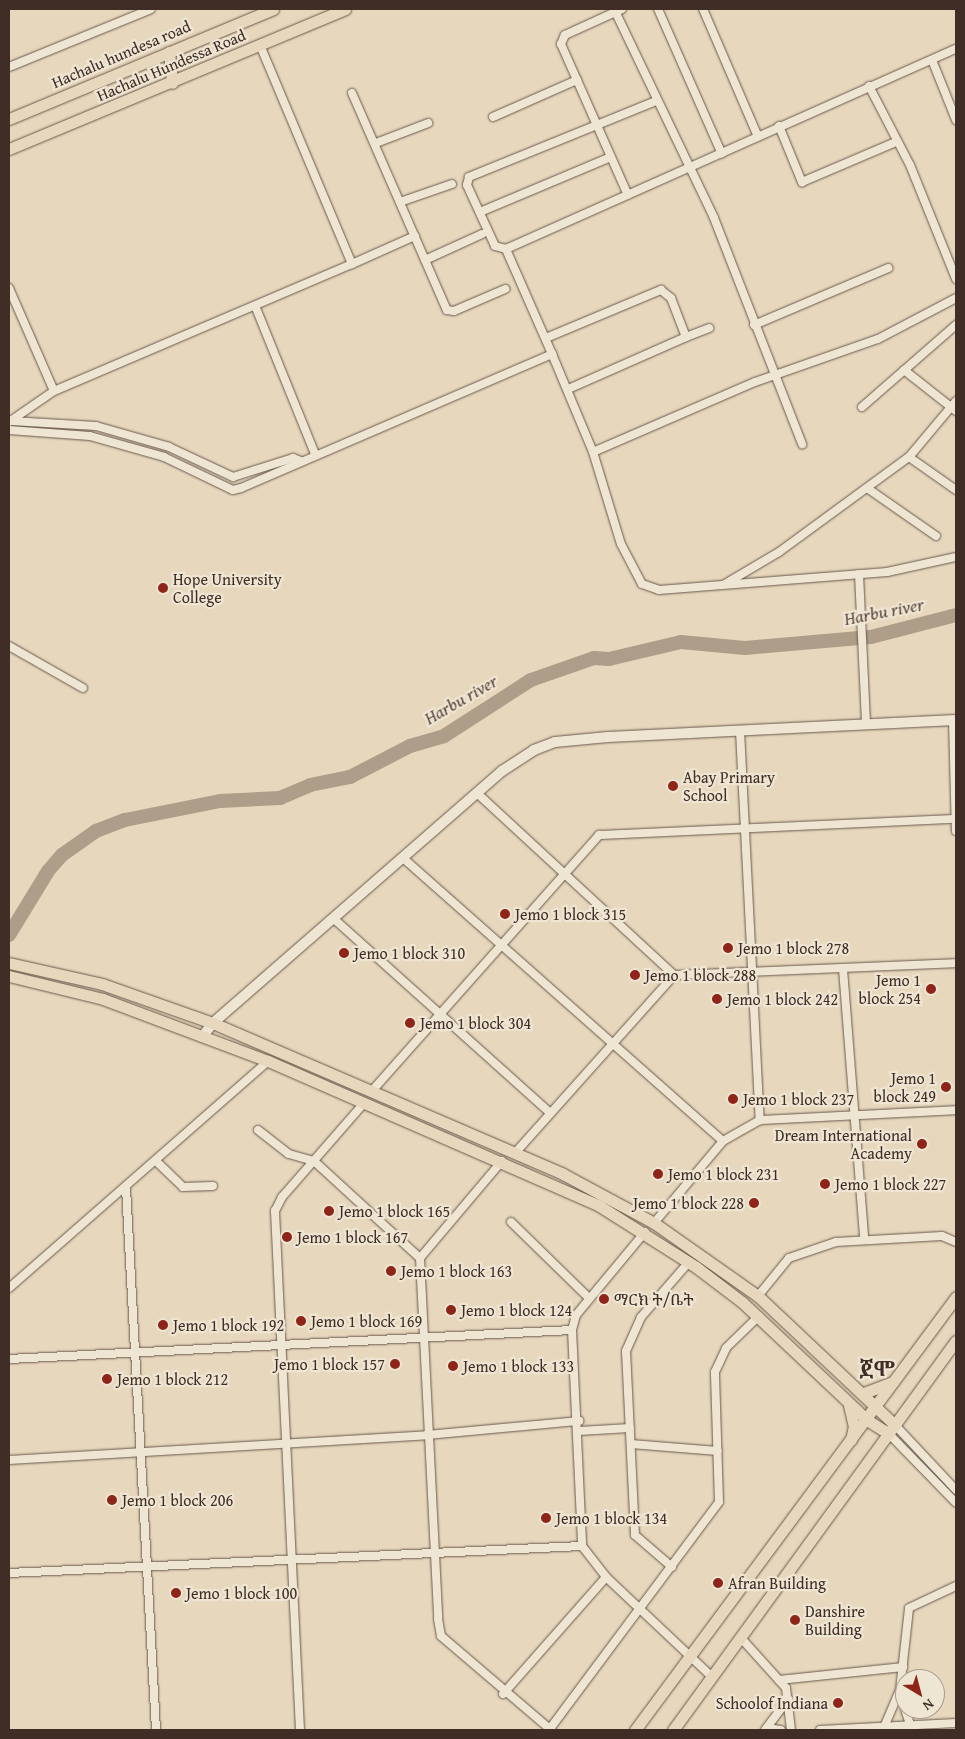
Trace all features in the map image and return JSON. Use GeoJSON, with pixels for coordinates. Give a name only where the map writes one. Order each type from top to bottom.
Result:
{"type":"FeatureCollection","features":[{"type":"Feature","properties":{"kind":"main road","name":"Hachalu hundesa road"},"geometry":{"type":"LineString","coordinates":[[9,119],[273,9]]}},
{"type":"Feature","properties":{"kind":"main road","name":"Hachalu Hundessa Road"},"geometry":{"type":"LineString","coordinates":[[9,149],[172,83],[345,9]]}},
{"type":"Feature","properties":{"kind":"main road"},"geometry":{"type":"LineString","coordinates":[[169,52],[172,83]]}},
{"type":"Feature","properties":{"kind":"main road"},"geometry":{"type":"LineString","coordinates":[[9,963],[102,984],[213,1023],[371,1092],[516,1152],[654,1223],[758,1296],[878,1405],[892,1429]]}},
{"type":"Feature","properties":{"kind":"main road"},"geometry":{"type":"LineString","coordinates":[[9,976],[104,1000],[268,1061],[552,1181],[645,1232],[689,1262],[759,1316],[867,1420],[892,1429]]}},
{"type":"Feature","properties":{"kind":"main road"},"geometry":{"type":"LineString","coordinates":[[467,1146],[473,1135]]}},
{"type":"Feature","properties":{"kind":"main road"},"geometry":{"type":"LineString","coordinates":[[635,1730],[848,1446],[956,1297]]}},
{"type":"Feature","properties":{"kind":"main road"},"geometry":{"type":"LineString","coordinates":[[673,1730],[956,1341]]}},
{"type":"Feature","properties":{"kind":"main road"},"geometry":{"type":"LineString","coordinates":[[864,1393],[895,1381]]}},
{"type":"Feature","properties":{"kind":"main road"},"geometry":{"type":"LineString","coordinates":[[847,1401],[854,1426],[848,1446]]}},
{"type":"Feature","properties":{"kind":"street"},"geometry":{"type":"LineString","coordinates":[[9,67],[151,9]]}},
{"type":"Feature","properties":{"kind":"street"},"geometry":{"type":"LineString","coordinates":[[658,9],[722,154]]}},
{"type":"Feature","properties":{"kind":"street"},"geometry":{"type":"LineString","coordinates":[[703,9],[758,137]]}},
{"type":"Feature","properties":{"kind":"street"},"geometry":{"type":"LineString","coordinates":[[628,196],[577,80],[562,39],[619,10],[687,170],[714,218],[754,325],[802,444]]}},
{"type":"Feature","properties":{"kind":"street"},"geometry":{"type":"LineString","coordinates":[[260,45],[352,264]]}},
{"type":"Feature","properties":{"kind":"street"},"geometry":{"type":"LineString","coordinates":[[656,100],[597,122],[469,177],[467,185],[496,246],[506,249],[687,170],[868,86],[956,49]]}},
{"type":"Feature","properties":{"kind":"street"},"geometry":{"type":"LineString","coordinates":[[932,60],[955,115]]}},
{"type":"Feature","properties":{"kind":"street"},"geometry":{"type":"LineString","coordinates":[[494,117],[577,80]]}},
{"type":"Feature","properties":{"kind":"street"},"geometry":{"type":"LineString","coordinates":[[868,86],[896,142],[956,280]]}},
{"type":"Feature","properties":{"kind":"street"},"geometry":{"type":"LineString","coordinates":[[352,92],[376,143],[425,260],[450,312],[505,289]]}},
{"type":"Feature","properties":{"kind":"street"},"geometry":{"type":"LineString","coordinates":[[376,143],[428,123]]}},
{"type":"Feature","properties":{"kind":"street"},"geometry":{"type":"LineString","coordinates":[[779,126],[802,182],[896,142]]}},
{"type":"Feature","properties":{"kind":"street"},"geometry":{"type":"LineString","coordinates":[[480,212],[611,157]]}},
{"type":"Feature","properties":{"kind":"street"},"geometry":{"type":"LineString","coordinates":[[400,202],[452,184]]}},
{"type":"Feature","properties":{"kind":"street"},"geometry":{"type":"LineString","coordinates":[[425,260],[482,234]]}},
{"type":"Feature","properties":{"kind":"street"},"geometry":{"type":"LineString","coordinates":[[10,421],[54,391],[256,308],[415,236]]}},
{"type":"Feature","properties":{"kind":"street"},"geometry":{"type":"LineString","coordinates":[[506,249],[568,389],[593,452],[621,544],[642,584],[659,590],[723,586],[859,574],[956,557]]}},
{"type":"Feature","properties":{"kind":"street"},"geometry":{"type":"LineString","coordinates":[[754,325],[888,268]]}},
{"type":"Feature","properties":{"kind":"street"},"geometry":{"type":"LineString","coordinates":[[9,288],[54,391]]}},
{"type":"Feature","properties":{"kind":"street"},"geometry":{"type":"LineString","coordinates":[[546,338],[661,290],[672,298],[686,337]]}},
{"type":"Feature","properties":{"kind":"street"},"geometry":{"type":"LineString","coordinates":[[593,452],[774,375],[878,338],[956,298]]}},
{"type":"Feature","properties":{"kind":"street"},"geometry":{"type":"LineString","coordinates":[[256,308],[315,454]]}},
{"type":"Feature","properties":{"kind":"street"},"geometry":{"type":"LineString","coordinates":[[862,407],[956,325]]}},
{"type":"Feature","properties":{"kind":"street"},"geometry":{"type":"LineString","coordinates":[[568,389],[709,328]]}},
{"type":"Feature","properties":{"kind":"street"},"geometry":{"type":"LineString","coordinates":[[9,430],[90,436],[164,457],[234,490],[290,470],[301,461],[315,454],[552,354]]}},
{"type":"Feature","properties":{"kind":"street"},"geometry":{"type":"LineString","coordinates":[[904,370],[953,409]]}},
{"type":"Feature","properties":{"kind":"street"},"geometry":{"type":"LineString","coordinates":[[723,586],[779,552],[908,457],[953,409],[956,401]]}},
{"type":"Feature","properties":{"kind":"street"},"geometry":{"type":"LineString","coordinates":[[10,421],[96,426],[169,447],[233,477],[293,458],[301,461]]}},
{"type":"Feature","properties":{"kind":"street"},"geometry":{"type":"LineString","coordinates":[[164,457],[169,447]]}},
{"type":"Feature","properties":{"kind":"street"},"geometry":{"type":"LineString","coordinates":[[908,457],[956,490]]}},
{"type":"Feature","properties":{"kind":"street"},"geometry":{"type":"LineString","coordinates":[[866,488],[936,536]]}},
{"type":"Feature","properties":{"kind":"street"},"geometry":{"type":"LineString","coordinates":[[859,574],[860,650],[866,724]]}},
{"type":"Feature","properties":{"kind":"street"},"geometry":{"type":"LineString","coordinates":[[9,646],[83,688]]}},
{"type":"Feature","properties":{"kind":"street"},"geometry":{"type":"LineString","coordinates":[[202,1037],[213,1023],[518,760],[555,742],[954,720],[956,831]]}},
{"type":"Feature","properties":{"kind":"street"},"geometry":{"type":"LineString","coordinates":[[740,731],[742,830],[760,1120]]}},
{"type":"Feature","properties":{"kind":"street"},"geometry":{"type":"LineString","coordinates":[[478,794],[674,975]]}},
{"type":"Feature","properties":{"kind":"street"},"geometry":{"type":"LineString","coordinates":[[371,1092],[564,872],[599,835],[956,819]]}},
{"type":"Feature","properties":{"kind":"street"},"geometry":{"type":"LineString","coordinates":[[403,858],[723,1141]]}},
{"type":"Feature","properties":{"kind":"street"},"geometry":{"type":"LineString","coordinates":[[333,918],[549,1112]]}},
{"type":"Feature","properties":{"kind":"street"},"geometry":{"type":"LineString","coordinates":[[516,1152],[549,1112],[674,975],[956,963]]}},
{"type":"Feature","properties":{"kind":"street"},"geometry":{"type":"LineString","coordinates":[[843,969],[864,1238]]}},
{"type":"Feature","properties":{"kind":"street"},"geometry":{"type":"LineString","coordinates":[[9,1288],[126,1188],[268,1061]]}},
{"type":"Feature","properties":{"kind":"street"},"geometry":{"type":"LineString","coordinates":[[300,1730],[283,1441],[275,1211],[314,1161],[364,1103]]}},
{"type":"Feature","properties":{"kind":"street"},"geometry":{"type":"LineString","coordinates":[[654,1223],[723,1141],[760,1120],[956,1110]]}},
{"type":"Feature","properties":{"kind":"street"},"geometry":{"type":"LineString","coordinates":[[258,1130],[289,1154],[314,1161],[420,1258]]}},
{"type":"Feature","properties":{"kind":"street"},"geometry":{"type":"LineString","coordinates":[[156,1161],[183,1187],[213,1186]]}},
{"type":"Feature","properties":{"kind":"street"},"geometry":{"type":"LineString","coordinates":[[502,1161],[420,1258],[426,1435],[433,1551],[441,1636],[503,1694],[550,1730],[720,1502],[714,1384],[718,1360],[759,1316]]}},
{"type":"Feature","properties":{"kind":"street"},"geometry":{"type":"LineString","coordinates":[[126,1188],[136,1354],[145,1566],[156,1730]]}},
{"type":"Feature","properties":{"kind":"street"},"geometry":{"type":"LineString","coordinates":[[511,1222],[589,1298]]}},
{"type":"Feature","properties":{"kind":"street"},"geometry":{"type":"LineString","coordinates":[[645,1232],[589,1298],[572,1330],[579,1421],[582,1546],[606,1578],[712,1677]]}},
{"type":"Feature","properties":{"kind":"street"},"geometry":{"type":"LineString","coordinates":[[758,1296],[789,1258],[836,1242],[864,1238],[942,1236],[956,1242]]}},
{"type":"Feature","properties":{"kind":"street"},"geometry":{"type":"LineString","coordinates":[[672,1567],[635,1535],[630,1428],[629,1338],[651,1303],[689,1262]]}},
{"type":"Feature","properties":{"kind":"street"},"geometry":{"type":"LineString","coordinates":[[9,1359],[136,1354],[279,1344],[572,1330]]}},
{"type":"Feature","properties":{"kind":"street"},"geometry":{"type":"LineString","coordinates":[[9,1460],[283,1441],[426,1435],[579,1421]]}},
{"type":"Feature","properties":{"kind":"street"},"geometry":{"type":"LineString","coordinates":[[579,1431],[630,1428]]}},
{"type":"Feature","properties":{"kind":"street"},"geometry":{"type":"LineString","coordinates":[[892,1429],[956,1490]]}},
{"type":"Feature","properties":{"kind":"street"},"geometry":{"type":"LineString","coordinates":[[892,1429],[956,1503]]}},
{"type":"Feature","properties":{"kind":"street"},"geometry":{"type":"LineString","coordinates":[[631,1444],[718,1451]]}},
{"type":"Feature","properties":{"kind":"street"},"geometry":{"type":"LineString","coordinates":[[9,1574],[145,1566],[291,1561],[433,1551],[582,1546]]}},
{"type":"Feature","properties":{"kind":"street"},"geometry":{"type":"LineString","coordinates":[[503,1694],[606,1578]]}},
{"type":"Feature","properties":{"kind":"street"},"geometry":{"type":"LineString","coordinates":[[779,1680],[903,1667],[903,1627],[909,1608],[956,1586]]}},
{"type":"Feature","properties":{"kind":"street"},"geometry":{"type":"LineString","coordinates":[[741,1638],[779,1680],[788,1699],[791,1730]]}},
{"type":"Feature","properties":{"kind":"street"},"geometry":{"type":"LineString","coordinates":[[766,1729],[788,1699]]}},
{"type":"Feature","properties":{"kind":"street"},"geometry":{"type":"LineString","coordinates":[[885,1725],[895,1702]]}},
{"type":"Feature","properties":{"kind":"street"},"geometry":{"type":"LineString","coordinates":[[908,1719],[910,1724]]}},
{"type":"Feature","properties":{"kind":"street"},"geometry":{"type":"LineString","coordinates":[[820,1730],[885,1725],[956,1723]]}},
{"type":"Feature","properties":{"kind":"street"},"geometry":{"type":"LineString","coordinates":[[766,1729],[781,1730]]}},
{"type":"Feature","properties":{"kind":"waterway","name":"Harbu river"},"geometry":{"type":"LineString","coordinates":[[9,935],[48,871],[62,855],[96,831],[125,820],[220,801],[280,798],[310,785],[350,777],[410,746],[444,736],[531,680],[594,658],[609,659],[681,642],[745,648],[871,637],[956,615]]}},
{"type":"Feature","properties":{"kind":"place","name":"Hope University College"},"geometry":{"type":"Point","coordinates":[163,588]}},
{"type":"Feature","properties":{"kind":"place","name":"Abay Primary School"},"geometry":{"type":"Point","coordinates":[673,786]}},
{"type":"Feature","properties":{"kind":"place","name":"Jemo 1 block 315"},"geometry":{"type":"Point","coordinates":[505,914]}},
{"type":"Feature","properties":{"kind":"place","name":"Jemo 1 block 278"},"geometry":{"type":"Point","coordinates":[728,948]}},
{"type":"Feature","properties":{"kind":"place","name":"Jemo 1 block 310"},"geometry":{"type":"Point","coordinates":[344,953]}},
{"type":"Feature","properties":{"kind":"place","name":"Jemo 1 block 288"},"geometry":{"type":"Point","coordinates":[635,975]}},
{"type":"Feature","properties":{"kind":"place","name":"Jemo 1 block 254"},"geometry":{"type":"Point","coordinates":[931,989]}},
{"type":"Feature","properties":{"kind":"place","name":"Jemo 1 block 242"},"geometry":{"type":"Point","coordinates":[717,999]}},
{"type":"Feature","properties":{"kind":"place","name":"Jemo 1 block 304"},"geometry":{"type":"Point","coordinates":[410,1023]}},
{"type":"Feature","properties":{"kind":"place","name":"Jemo 1 block 249"},"geometry":{"type":"Point","coordinates":[946,1087]}},
{"type":"Feature","properties":{"kind":"place","name":"Jemo 1 block 237"},"geometry":{"type":"Point","coordinates":[733,1099]}},
{"type":"Feature","properties":{"kind":"place","name":"Dream International Academy"},"geometry":{"type":"Point","coordinates":[922,1144]}},
{"type":"Feature","properties":{"kind":"place","name":"Jemo 1 block 231"},"geometry":{"type":"Point","coordinates":[658,1174]}},
{"type":"Feature","properties":{"kind":"place","name":"Jemo 1 block 227"},"geometry":{"type":"Point","coordinates":[825,1184]}},
{"type":"Feature","properties":{"kind":"place","name":"Jemo 1 block 228"},"geometry":{"type":"Point","coordinates":[754,1203]}},
{"type":"Feature","properties":{"kind":"place","name":"Jemo 1 block 165"},"geometry":{"type":"Point","coordinates":[329,1211]}},
{"type":"Feature","properties":{"kind":"place","name":"Jemo 1 block 167"},"geometry":{"type":"Point","coordinates":[287,1237]}},
{"type":"Feature","properties":{"kind":"place","name":"Jemo 1 block 163"},"geometry":{"type":"Point","coordinates":[391,1271]}},
{"type":"Feature","properties":{"kind":"place","name":"ማርክ ት/ቤት"},"geometry":{"type":"Point","coordinates":[604,1299]}},
{"type":"Feature","properties":{"kind":"place","name":"Jemo 1 block 124"},"geometry":{"type":"Point","coordinates":[451,1310]}},
{"type":"Feature","properties":{"kind":"place","name":"Jemo 1 block 169"},"geometry":{"type":"Point","coordinates":[301,1321]}},
{"type":"Feature","properties":{"kind":"place","name":"Jemo 1 block 192"},"geometry":{"type":"Point","coordinates":[163,1325]}},
{"type":"Feature","properties":{"kind":"place","name":"Jemo 1 block 157"},"geometry":{"type":"Point","coordinates":[395,1364]}},
{"type":"Feature","properties":{"kind":"place","name":"Jemo 1 block 133"},"geometry":{"type":"Point","coordinates":[453,1366]}},
{"type":"Feature","properties":{"kind":"place","name":"Jemo 1 block 212"},"geometry":{"type":"Point","coordinates":[107,1379]}},
{"type":"Feature","properties":{"kind":"place","name":"Jemo 1 block 206"},"geometry":{"type":"Point","coordinates":[112,1500]}},
{"type":"Feature","properties":{"kind":"place","name":"Jemo 1 block 134"},"geometry":{"type":"Point","coordinates":[546,1518]}},
{"type":"Feature","properties":{"kind":"place","name":"Afran Building"},"geometry":{"type":"Point","coordinates":[718,1583]}},
{"type":"Feature","properties":{"kind":"place","name":"Jemo 1 block 100"},"geometry":{"type":"Point","coordinates":[176,1593]}},
{"type":"Feature","properties":{"kind":"place","name":"Danshire Building"},"geometry":{"type":"Point","coordinates":[795,1620]}},
{"type":"Feature","properties":{"kind":"place","name":"Schoolof Indiana"},"geometry":{"type":"Point","coordinates":[838,1703]}},
{"type":"Feature","properties":{"kind":"district","name":"ጀሞ"},"geometry":{"type":"Point","coordinates":[877,1369]}}]}
